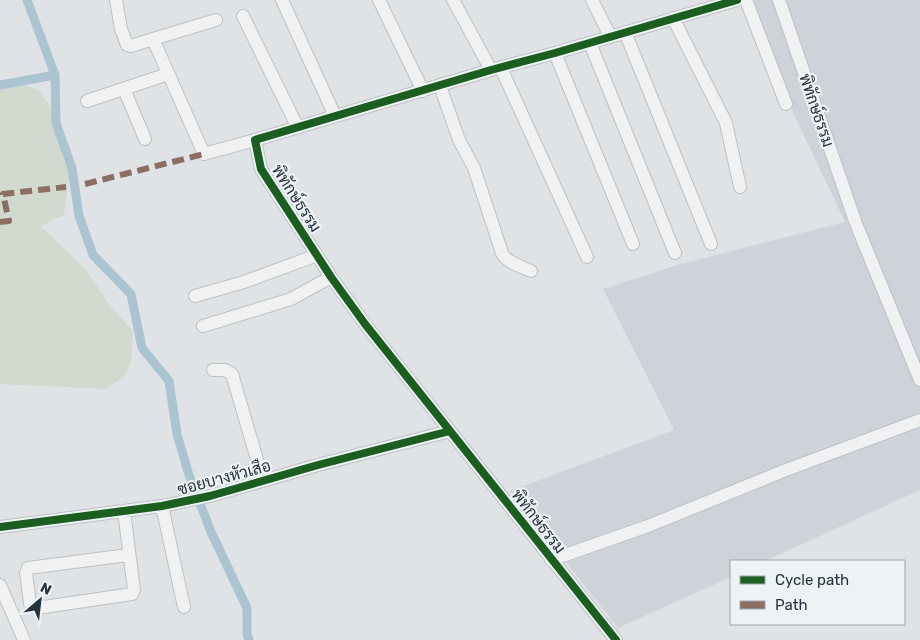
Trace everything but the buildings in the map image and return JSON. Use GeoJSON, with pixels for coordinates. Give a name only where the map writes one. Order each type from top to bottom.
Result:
{"type":"FeatureCollection","features":[{"type":"Feature","properties":{"kind":"street"},"geometry":{"type":"LineString","coordinates":[[116,0],[122,29],[128,45],[131,46],[216,20]]}},
{"type":"Feature","properties":{"kind":"street"},"geometry":{"type":"LineString","coordinates":[[282,0],[335,116]]}},
{"type":"Feature","properties":{"kind":"street"},"geometry":{"type":"LineString","coordinates":[[379,0],[423,91]]}},
{"type":"Feature","properties":{"kind":"street"},"geometry":{"type":"LineString","coordinates":[[454,0],[496,69],[587,257]]}},
{"type":"Feature","properties":{"kind":"street"},"geometry":{"type":"LineString","coordinates":[[592,0],[610,36]]}},
{"type":"Feature","properties":{"kind":"street"},"geometry":{"type":"LineString","coordinates":[[153,40],[204,154],[737,0]]}},
{"type":"Feature","properties":{"kind":"street"},"geometry":{"type":"LineString","coordinates":[[746,0],[786,104]]}},
{"type":"Feature","properties":{"kind":"street","name":"พิทักษ์ธรรม"},"geometry":{"type":"LineString","coordinates":[[779,0],[856,224],[920,378]]}},
{"type":"Feature","properties":{"kind":"street"},"geometry":{"type":"LineString","coordinates":[[243,16],[298,126]]}},
{"type":"Feature","properties":{"kind":"street"},"geometry":{"type":"LineString","coordinates":[[673,18],[726,123],[740,187]]}},
{"type":"Feature","properties":{"kind":"street"},"geometry":{"type":"LineString","coordinates":[[626,32],[711,244]]}},
{"type":"Feature","properties":{"kind":"street"},"geometry":{"type":"LineString","coordinates":[[590,43],[674,253]]}},
{"type":"Feature","properties":{"kind":"street"},"geometry":{"type":"LineString","coordinates":[[555,53],[633,244]]}},
{"type":"Feature","properties":{"kind":"street"},"geometry":{"type":"LineString","coordinates":[[87,101],[168,74]]}},
{"type":"Feature","properties":{"kind":"street"},"geometry":{"type":"LineString","coordinates":[[440,86],[459,140],[474,168],[504,258],[532,271]]}},
{"type":"Feature","properties":{"kind":"street"},"geometry":{"type":"LineString","coordinates":[[124,89],[145,139]]}},
{"type":"Feature","properties":{"kind":"street","name":"พิทักษ์ธรรม"},"geometry":{"type":"LineString","coordinates":[[255,140],[261,169],[365,324],[616,640]]}},
{"type":"Feature","properties":{"kind":"street"},"geometry":{"type":"LineString","coordinates":[[195,296],[244,282],[317,255]]}},
{"type":"Feature","properties":{"kind":"street"},"geometry":{"type":"LineString","coordinates":[[203,326],[291,299],[332,276]]}},
{"type":"Feature","properties":{"kind":"street"},"geometry":{"type":"LineString","coordinates":[[212,370],[226,370],[232,374],[263,480]]}},
{"type":"Feature","properties":{"kind":"street"},"geometry":{"type":"LineString","coordinates":[[551,560],[648,526],[786,470],[920,420]]}},
{"type":"Feature","properties":{"kind":"street","name":"ซอยบางหัวเสือ"},"geometry":{"type":"LineString","coordinates":[[0,527],[188,502],[263,480],[450,431]]}},
{"type":"Feature","properties":{"kind":"street"},"geometry":{"type":"LineString","coordinates":[[162,506],[184,608]]}},
{"type":"Feature","properties":{"kind":"street"},"geometry":{"type":"LineString","coordinates":[[124,512],[128,555],[134,590],[132,594],[37,608],[30,604],[26,573],[28,568],[128,555]]}},
{"type":"Feature","properties":{"kind":"street"},"geometry":{"type":"LineString","coordinates":[[0,585],[24,640]]}},
{"type":"Feature","properties":{"kind":"shaded area"},"geometry":{"type":"Polygon","coordinates":[[[752,0],[920,0],[920,490],[767,560],[730,560],[730,577],[618,628],[510,491],[674,430],[603,289],[677,265],[845,222],[741,3],[752,0]]]}},
{"type":"Feature","properties":{"kind":"shaded area"},"geometry":{"type":"Polygon","coordinates":[[[18,82],[38,90],[51,108],[64,135],[71,164],[64,215],[41,226],[85,269],[112,308],[133,331],[131,363],[124,377],[105,389],[0,384],[0,87],[18,82]]]}},
{"type":"Feature","properties":{"kind":"waterway"},"geometry":{"type":"LineString","coordinates":[[27,0],[55,75],[56,123],[72,168],[79,216],[93,255],[131,294],[142,348],[169,381],[177,434],[189,475],[211,532],[247,608],[247,634],[249,640]]}},
{"type":"Feature","properties":{"kind":"waterway"},"geometry":{"type":"LineString","coordinates":[[0,85],[55,75]]}},
{"type":"Feature","properties":{"kind":"marked path"},"geometry":{"type":"LineString","coordinates":[[85,184],[204,154]]}},
{"type":"Feature","properties":{"kind":"marked path"},"geometry":{"type":"LineString","coordinates":[[0,222],[9,221],[3,194],[66,187]]}},
{"type":"Feature","properties":{"kind":"cycle path"},"geometry":{"type":"LineString","coordinates":[[616,640],[365,324],[331,277],[261,169],[255,140],[737,0]]}},
{"type":"Feature","properties":{"kind":"cycle path"},"geometry":{"type":"LineString","coordinates":[[0,527],[162,506],[210,496],[318,465],[450,431]]}}]}
